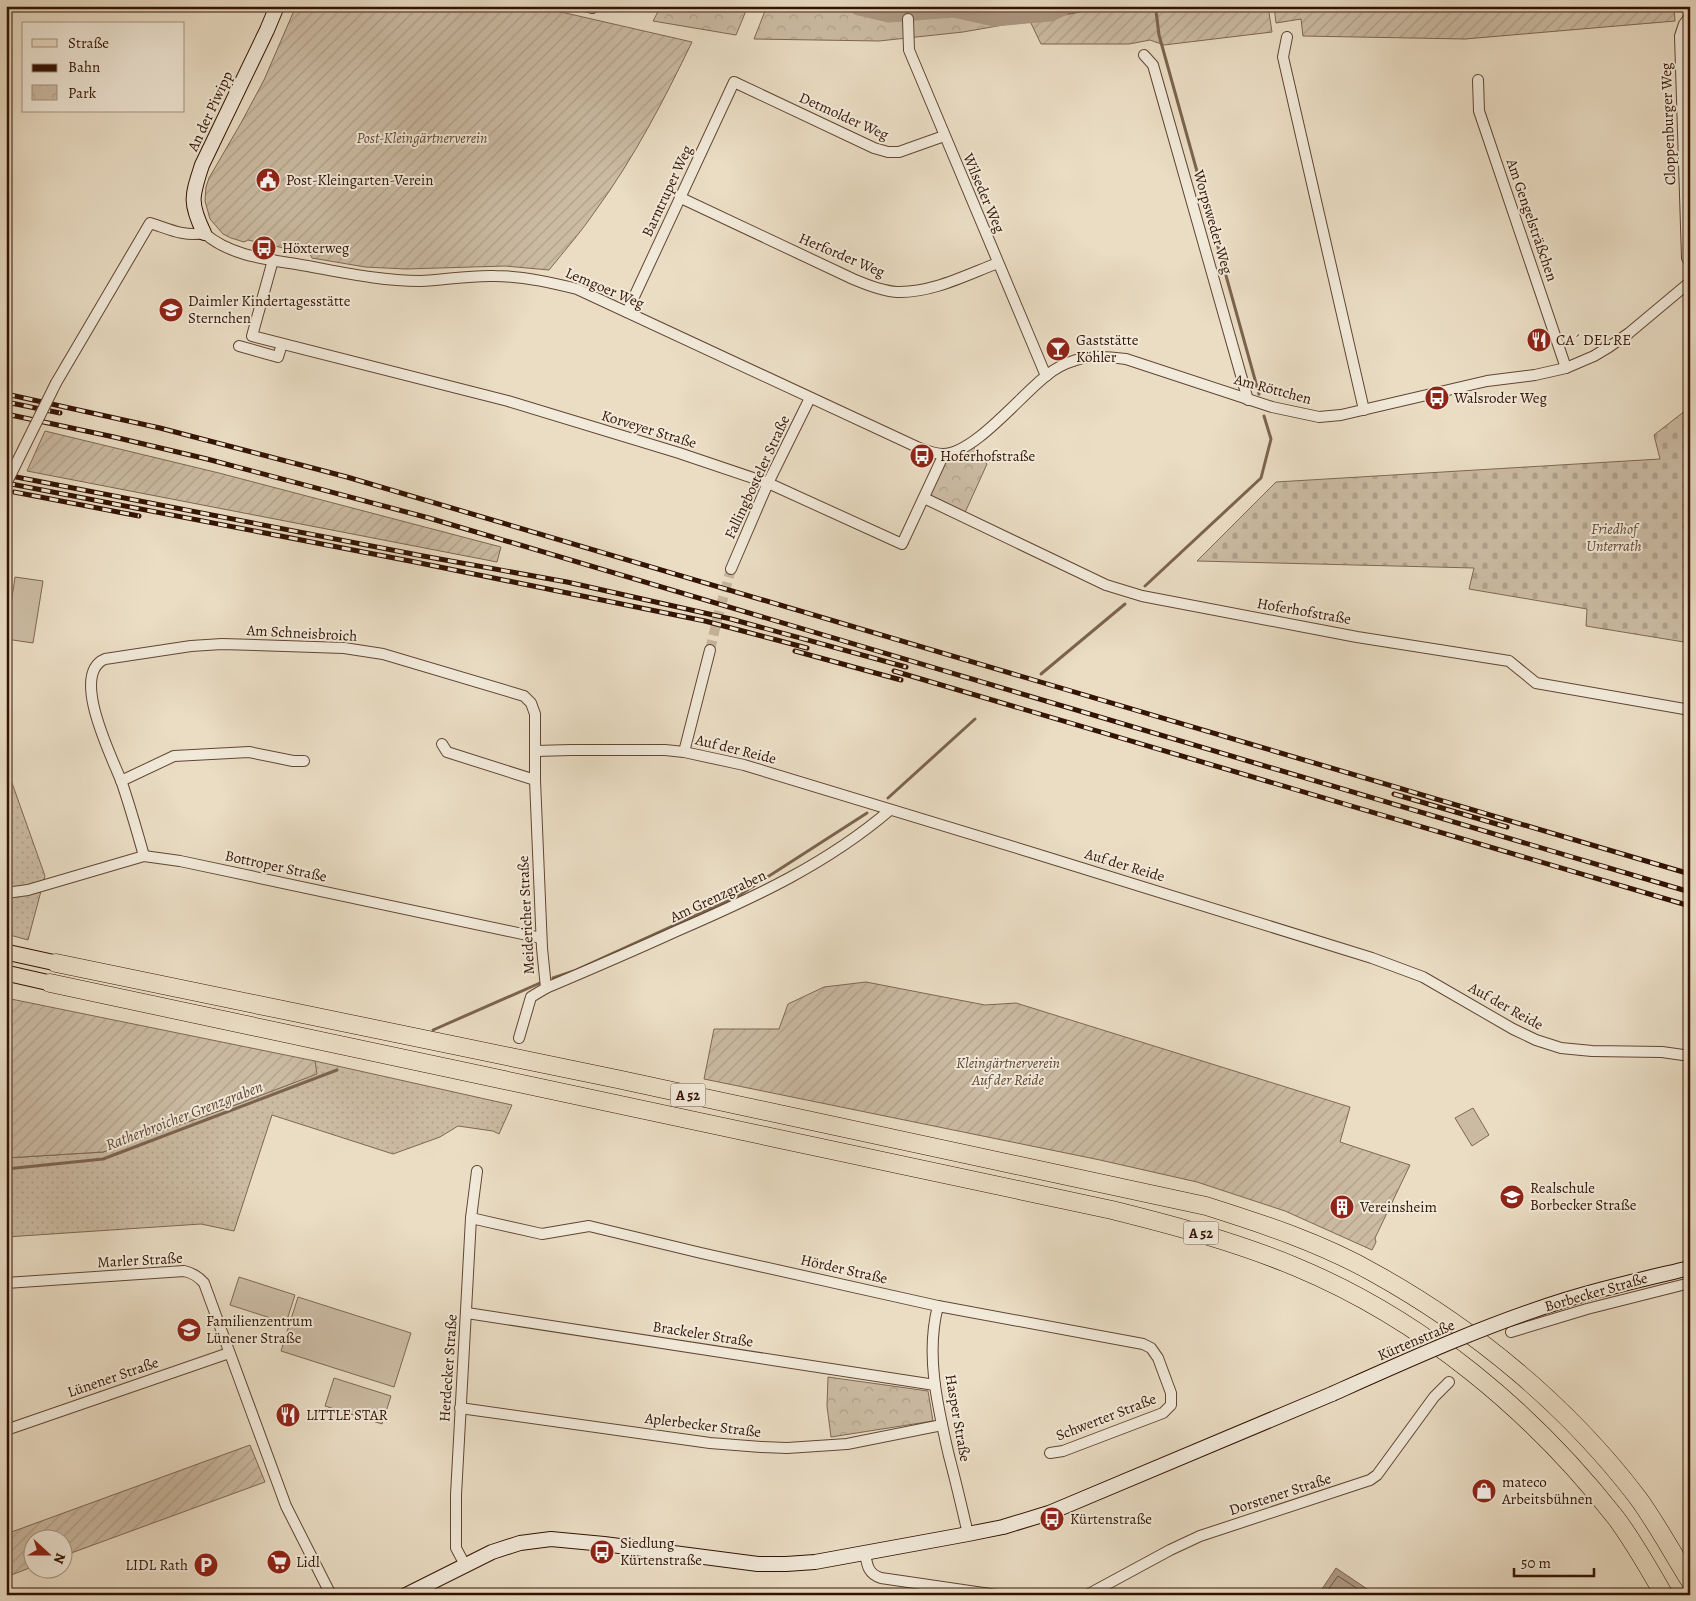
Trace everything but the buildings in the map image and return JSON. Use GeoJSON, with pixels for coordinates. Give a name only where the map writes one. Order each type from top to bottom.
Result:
{"type":"FeatureCollection","features":[{"type":"Feature","properties":{"kind":"highway","name":"A 52"},"geometry":{"type":"LineString","coordinates":[[56,963],[627,1082],[1206,1206],[1264,1224],[1316,1245],[1373,1272],[1446,1318],[1510,1366],[1584,1436],[1617,1472],[1639,1500],[1690,1582]]}},
{"type":"Feature","properties":{"kind":"highway","name":"A 52"},"geometry":{"type":"LineString","coordinates":[[50,983],[1112,1210],[1189,1229],[1297,1267],[1352,1294],[1427,1339],[1479,1377],[1523,1415],[1573,1468],[1617,1520],[1664,1595]]}},
{"type":"Feature","properties":{"kind":"main road","name":"An der Piwipp"},"geometry":{"type":"LineString","coordinates":[[204,233],[196,216],[193,194],[202,165],[277,6]]}},
{"type":"Feature","properties":{"kind":"main road"},"geometry":{"type":"LineString","coordinates":[[6,952],[56,963]]}},
{"type":"Feature","properties":{"kind":"main road"},"geometry":{"type":"LineString","coordinates":[[6,973],[50,983]]}},
{"type":"Feature","properties":{"kind":"main road","name":"Kürtenstraße"},"geometry":{"type":"LineString","coordinates":[[406,1595],[492,1552],[520,1543],[550,1539],[758,1564],[786,1564],[815,1562],[1003,1527],[1049,1513],[1332,1394],[1412,1358],[1510,1319],[1566,1300],[1690,1268]]}},
{"type":"Feature","properties":{"kind":"street"},"geometry":{"type":"LineString","coordinates":[[584,6],[592,8],[593,6]]}},
{"type":"Feature","properties":{"kind":"street","name":"Cloppenburger Weg"},"geometry":{"type":"LineString","coordinates":[[1690,16],[1684,24],[1680,36],[1687,258],[1690,262]]}},
{"type":"Feature","properties":{"kind":"street","name":"Wilseder Weg"},"geometry":{"type":"LineString","coordinates":[[908,19],[909,50],[1046,376]]}},
{"type":"Feature","properties":{"kind":"street"},"geometry":{"type":"LineString","coordinates":[[1287,37],[1283,57],[1364,410]]}},
{"type":"Feature","properties":{"kind":"street","name":"Worpsweder Weg"},"geometry":{"type":"LineString","coordinates":[[1144,56],[1153,65],[1248,400]]}},
{"type":"Feature","properties":{"kind":"street","name":"Am Gengelsträßchen"},"geometry":{"type":"LineString","coordinates":[[1478,80],[1479,111],[1566,368]]}},
{"type":"Feature","properties":{"kind":"street","name":"Detmolder Weg"},"geometry":{"type":"LineString","coordinates":[[734,82],[874,148],[888,152],[899,152],[944,136]]}},
{"type":"Feature","properties":{"kind":"street","name":"Barntruper Weg"},"geometry":{"type":"LineString","coordinates":[[626,312],[734,82]]}},
{"type":"Feature","properties":{"kind":"street","name":"Herforder Weg"},"geometry":{"type":"LineString","coordinates":[[681,198],[874,288],[896,292],[917,291],[936,287],[998,263]]}},
{"type":"Feature","properties":{"kind":"street"},"geometry":{"type":"LineString","coordinates":[[6,484],[56,383],[150,223],[185,235],[204,233]]}},
{"type":"Feature","properties":{"kind":"street","name":"Lemgoer Weg"},"geometry":{"type":"LineString","coordinates":[[204,233],[222,246],[273,260],[374,278],[419,280],[495,276],[535,279],[577,289],[917,447],[929,452],[944,454]]}},
{"type":"Feature","properties":{"kind":"street"},"geometry":{"type":"LineString","coordinates":[[273,260],[252,336],[244,347],[278,357],[282,344]]}},
{"type":"Feature","properties":{"kind":"street","name":"Am Röttchen"},"geometry":{"type":"LineString","coordinates":[[944,454],[972,443],[1046,376],[1061,366],[1078,359],[1108,356],[1143,364],[1272,407],[1319,417],[1341,415],[1487,381],[1535,375],[1566,368],[1594,356],[1609,347],[1690,282]]}},
{"type":"Feature","properties":{"kind":"street","name":"Korveyer Straße"},"geometry":{"type":"LineString","coordinates":[[252,336],[508,401],[679,453],[768,484],[902,544],[944,454]]}},
{"type":"Feature","properties":{"kind":"street","name":"Fallingbosteler Straße"},"geometry":{"type":"LineString","coordinates":[[731,569],[768,484],[810,398]]}},
{"type":"Feature","properties":{"kind":"street","name":"Hoferhofstraße"},"geometry":{"type":"LineString","coordinates":[[924,498],[1106,585],[1142,596],[1357,636],[1509,661],[1536,683],[1690,710]]}},
{"type":"Feature","properties":{"kind":"street","name":"Am Schneisbroich"},"geometry":{"type":"LineString","coordinates":[[121,781],[97,723],[92,680],[94,669],[99,661],[172,648],[222,644],[344,648],[383,654],[524,696],[531,703],[535,714],[535,751]]}},
{"type":"Feature","properties":{"kind":"street"},"geometry":{"type":"LineString","coordinates":[[684,752],[710,650]]}},
{"type":"Feature","properties":{"kind":"street"},"geometry":{"type":"LineString","coordinates":[[442,744],[447,752],[535,780]]}},
{"type":"Feature","properties":{"kind":"street","name":"Auf der Reide"},"geometry":{"type":"LineString","coordinates":[[535,751],[684,752],[744,765],[1372,958],[1423,977],[1513,1029],[1536,1040],[1561,1048],[1592,1051],[1662,1052],[1690,1056]]}},
{"type":"Feature","properties":{"kind":"street","name":"Meidericher Straße"},"geometry":{"type":"LineString","coordinates":[[519,1038],[528,1002],[531,997],[546,988],[542,960],[535,751]]}},
{"type":"Feature","properties":{"kind":"street"},"geometry":{"type":"LineString","coordinates":[[144,856],[121,781],[174,756],[249,752],[293,761],[304,761]]}},
{"type":"Feature","properties":{"kind":"street","name":"Am Grenzgraben"},"geometry":{"type":"LineString","coordinates":[[546,988],[740,904],[810,867],[875,823],[890,810]]}},
{"type":"Feature","properties":{"kind":"street","name":"Bottroper Straße"},"geometry":{"type":"LineString","coordinates":[[6,893],[28,890],[144,856],[180,861],[542,938]]}},
{"type":"Feature","properties":{"kind":"street","name":"Herdecker Straße"},"geometry":{"type":"LineString","coordinates":[[465,1565],[456,1548],[456,1495],[471,1218],[477,1171]]}},
{"type":"Feature","properties":{"kind":"street","name":"Hörder Straße"},"geometry":{"type":"LineString","coordinates":[[471,1218],[542,1234],[589,1226],[938,1306],[1143,1344],[1150,1348],[1158,1358],[1171,1393],[1171,1405]]}},
{"type":"Feature","properties":{"kind":"street","name":"Marler Straße"},"geometry":{"type":"LineString","coordinates":[[6,1283],[184,1271],[193,1273],[204,1283],[286,1506],[331,1595]]}},
{"type":"Feature","properties":{"kind":"street","name":"Borbecker Straße"},"geometry":{"type":"LineString","coordinates":[[1511,1332],[1587,1309],[1690,1283]]}},
{"type":"Feature","properties":{"kind":"street","name":"Hasper Straße"},"geometry":{"type":"LineString","coordinates":[[938,1306],[934,1322],[934,1385],[968,1534]]}},
{"type":"Feature","properties":{"kind":"street","name":"Brackeler Straße"},"geometry":{"type":"LineString","coordinates":[[467,1313],[934,1385]]}},
{"type":"Feature","properties":{"kind":"street","name":"Lünener Straße"},"geometry":{"type":"LineString","coordinates":[[6,1430],[229,1353]]}},
{"type":"Feature","properties":{"kind":"street","name":"Dorstener Straße"},"geometry":{"type":"LineString","coordinates":[[1087,1595],[1200,1536],[1370,1480],[1377,1474],[1434,1397],[1449,1382]]}},
{"type":"Feature","properties":{"kind":"street","name":"Schwerter Straße"},"geometry":{"type":"LineString","coordinates":[[1050,1453],[1063,1451],[1163,1413],[1171,1405]]}},
{"type":"Feature","properties":{"kind":"street","name":"Aplerbecker Straße"},"geometry":{"type":"LineString","coordinates":[[460,1408],[710,1443],[787,1448],[847,1444],[942,1425]]}},
{"type":"Feature","properties":{"kind":"street"},"geometry":{"type":"LineString","coordinates":[[865,1553],[872,1575],[886,1580],[997,1595]]}},
{"type":"Feature","properties":{"kind":"green space","name":"Post-Kleingärtnerverein"},"geometry":{"type":"Polygon","coordinates":[[[296,6],[535,6],[692,42],[659,107],[623,170],[585,225],[549,270],[505,266],[406,269],[365,267],[312,258],[310,254],[231,238],[223,234],[210,219],[205,201],[209,178],[264,80],[296,6]]]}},
{"type":"Feature","properties":{"kind":"green space"},"geometry":{"type":"Polygon","coordinates":[[[661,6],[748,6],[736,35],[653,21],[661,6]]]}},
{"type":"Feature","properties":{"kind":"green space"},"geometry":{"type":"Polygon","coordinates":[[[767,6],[1112,6],[963,32],[879,41],[754,39],[767,6]]]}},
{"type":"Feature","properties":{"kind":"green space"},"geometry":{"type":"Polygon","coordinates":[[[1115,6],[1268,6],[1272,32],[1164,45],[1150,40],[1129,44],[1041,44],[1030,21],[1115,6]]]}},
{"type":"Feature","properties":{"kind":"green space"},"geometry":{"type":"Polygon","coordinates":[[[1274,6],[1674,6],[1675,21],[1465,39],[1303,36],[1301,19],[1276,23],[1274,6]]]}},
{"type":"Feature","properties":{"kind":"green space","name":"Friedhof Unterrath"},"geometry":{"type":"Polygon","coordinates":[[[1690,407],[1690,643],[1586,626],[1587,609],[1469,589],[1474,568],[1197,561],[1276,482],[1660,459],[1654,435],[1690,407]]]}},
{"type":"Feature","properties":{"kind":"green space"},"geometry":{"type":"Polygon","coordinates":[[[45,431],[219,473],[501,547],[497,562],[27,471],[45,431]]]}},
{"type":"Feature","properties":{"kind":"green space"},"geometry":{"type":"Polygon","coordinates":[[[972,443],[976,452],[987,464],[963,517],[924,498],[944,454],[972,443]]]}},
{"type":"Feature","properties":{"kind":"green space"},"geometry":{"type":"Polygon","coordinates":[[[15,577],[43,581],[33,643],[6,639],[15,577]]]}},
{"type":"Feature","properties":{"kind":"green space"},"geometry":{"type":"Polygon","coordinates":[[[6,766],[45,876],[28,940],[6,934],[6,766]]]}},
{"type":"Feature","properties":{"kind":"green space","name":"Kleingärtnerverein Auf der Reide"},"geometry":{"type":"Polygon","coordinates":[[[866,982],[985,1005],[1016,1003],[1350,1107],[1340,1142],[1410,1165],[1375,1238],[1376,1242],[1372,1250],[1285,1211],[1197,1182],[1100,1160],[704,1079],[714,1029],[779,1029],[788,1004],[824,987],[866,982]]]}},
{"type":"Feature","properties":{"kind":"green space"},"geometry":{"type":"Polygon","coordinates":[[[6,998],[315,1061],[317,1074],[103,1152],[6,1158],[6,998]]]}},
{"type":"Feature","properties":{"kind":"green space"},"geometry":{"type":"Polygon","coordinates":[[[315,1061],[512,1105],[499,1134],[493,1131],[458,1126],[440,1137],[393,1154],[272,1115],[234,1231],[201,1224],[6,1237],[6,1158],[103,1152],[316,1074],[315,1061]]]}},
{"type":"Feature","properties":{"kind":"green space"},"geometry":{"type":"Polygon","coordinates":[[[1473,1108],[1489,1135],[1472,1146],[1455,1118],[1473,1108]]]}},
{"type":"Feature","properties":{"kind":"green space"},"geometry":{"type":"Polygon","coordinates":[[[239,1277],[295,1295],[286,1323],[230,1305],[239,1277]]]}},
{"type":"Feature","properties":{"kind":"green space"},"geometry":{"type":"Polygon","coordinates":[[[298,1297],[411,1333],[394,1387],[281,1351],[298,1297]]]}},
{"type":"Feature","properties":{"kind":"green space"},"geometry":{"type":"Polygon","coordinates":[[[828,1377],[928,1391],[933,1421],[831,1437],[827,1406],[828,1377]]]}},
{"type":"Feature","properties":{"kind":"green space"},"geometry":{"type":"Polygon","coordinates":[[[334,1378],[391,1396],[382,1424],[325,1406],[334,1378]]]}},
{"type":"Feature","properties":{"kind":"green space"},"geometry":{"type":"Polygon","coordinates":[[[250,1445],[265,1482],[72,1553],[72,1528],[22,1528],[250,1445]]]}},
{"type":"Feature","properties":{"kind":"green space"},"geometry":{"type":"Polygon","coordinates":[[[22,1528],[22,1571],[6,1577],[6,1534],[22,1528]]]}},
{"type":"Feature","properties":{"kind":"water"},"geometry":{"type":"Polygon","coordinates":[[[1336,1568],[1376,1595],[1318,1595],[1336,1568]]]}},
{"type":"Feature","properties":{"kind":"waterway"},"geometry":{"type":"LineString","coordinates":[[859,6],[889,13],[954,8],[994,17],[1050,12],[1063,6]]}},
{"type":"Feature","properties":{"kind":"waterway"},"geometry":{"type":"LineString","coordinates":[[1157,6],[1159,35],[1259,394]]}},
{"type":"Feature","properties":{"kind":"waterway"},"geometry":{"type":"LineString","coordinates":[[1145,586],[1261,478],[1271,439],[1264,416]]}},
{"type":"Feature","properties":{"kind":"waterway"},"geometry":{"type":"LineString","coordinates":[[1041,674],[1125,604]]}},
{"type":"Feature","properties":{"kind":"waterway"},"geometry":{"type":"LineString","coordinates":[[888,798],[975,719]]}},
{"type":"Feature","properties":{"kind":"waterway"},"geometry":{"type":"LineString","coordinates":[[553,978],[574,971],[738,896],[867,813]]}},
{"type":"Feature","properties":{"kind":"waterway"},"geometry":{"type":"LineString","coordinates":[[433,1030],[540,983]]}},
{"type":"Feature","properties":{"kind":"waterway","name":"Ratherbroicher Grenzgraben"},"geometry":{"type":"LineString","coordinates":[[6,1169],[103,1159],[337,1070]]}},
{"type":"Feature","properties":{"kind":"tunnel"},"geometry":{"type":"LineString","coordinates":[[710,650],[731,569]]}},
{"type":"Feature","properties":{"kind":"railway"},"geometry":{"type":"LineString","coordinates":[[6,394],[160,428],[347,477],[1690,874]]}},
{"type":"Feature","properties":{"kind":"railway"},"geometry":{"type":"LineString","coordinates":[[6,402],[60,413]]}},
{"type":"Feature","properties":{"kind":"railway"},"geometry":{"type":"LineString","coordinates":[[6,414],[207,459],[429,518],[1690,892]]}},
{"type":"Feature","properties":{"kind":"railway"},"geometry":{"type":"LineString","coordinates":[[6,475],[567,582],[731,619],[906,667]]}},
{"type":"Feature","properties":{"kind":"railway"},"geometry":{"type":"LineString","coordinates":[[6,483],[415,562],[705,621],[807,648]]}},
{"type":"Feature","properties":{"kind":"railway"},"geometry":{"type":"LineString","coordinates":[[14,492],[139,516]]}},
{"type":"Feature","properties":{"kind":"railway"},"geometry":{"type":"LineString","coordinates":[[795,651],[901,680]]}},
{"type":"Feature","properties":{"kind":"railway"},"geometry":{"type":"LineString","coordinates":[[894,671],[1690,906]]}},
{"type":"Feature","properties":{"kind":"railway"},"geometry":{"type":"LineString","coordinates":[[1394,794],[1507,827]]}},
{"type":"Feature","properties":{"kind":"place","name":"Post-Kleingarten-Verein"},"geometry":{"type":"Point","coordinates":[268,180]}},
{"type":"Feature","properties":{"kind":"place","name":"Höxterweg"},"geometry":{"type":"Point","coordinates":[264,248]}},
{"type":"Feature","properties":{"kind":"place","name":"Daimler Kindertagesstätte Sternchen"},"geometry":{"type":"Point","coordinates":[171,310]}},
{"type":"Feature","properties":{"kind":"place","name":"CA´ DEL RE"},"geometry":{"type":"Point","coordinates":[1539,340]}},
{"type":"Feature","properties":{"kind":"place","name":"Gaststätte Köhler"},"geometry":{"type":"Point","coordinates":[1058,349]}},
{"type":"Feature","properties":{"kind":"place","name":"Walsroder Weg"},"geometry":{"type":"Point","coordinates":[1437,398]}},
{"type":"Feature","properties":{"kind":"place","name":"Hoferhofstraße"},"geometry":{"type":"Point","coordinates":[922,456]}},
{"type":"Feature","properties":{"kind":"place","name":"Realschule Borbecker Straße"},"geometry":{"type":"Point","coordinates":[1512,1197]}},
{"type":"Feature","properties":{"kind":"place","name":"Vereinsheim"},"geometry":{"type":"Point","coordinates":[1342,1207]}},
{"type":"Feature","properties":{"kind":"place","name":"Familienzentrum Lünener Straße"},"geometry":{"type":"Point","coordinates":[189,1330]}},
{"type":"Feature","properties":{"kind":"place","name":"LITTLE STAR"},"geometry":{"type":"Point","coordinates":[288,1415]}},
{"type":"Feature","properties":{"kind":"place","name":"mateco Arbeitsbühnen"},"geometry":{"type":"Point","coordinates":[1484,1491]}},
{"type":"Feature","properties":{"kind":"place","name":"Kürtenstraße"},"geometry":{"type":"Point","coordinates":[1052,1519]}},
{"type":"Feature","properties":{"kind":"place","name":"Siedlung Kürtenstraße"},"geometry":{"type":"Point","coordinates":[602,1552]}},
{"type":"Feature","properties":{"kind":"place","name":"Lidl"},"geometry":{"type":"Point","coordinates":[279,1562]}},
{"type":"Feature","properties":{"kind":"place","name":"LIDL Rath"},"geometry":{"type":"Point","coordinates":[206,1565]}}]}
